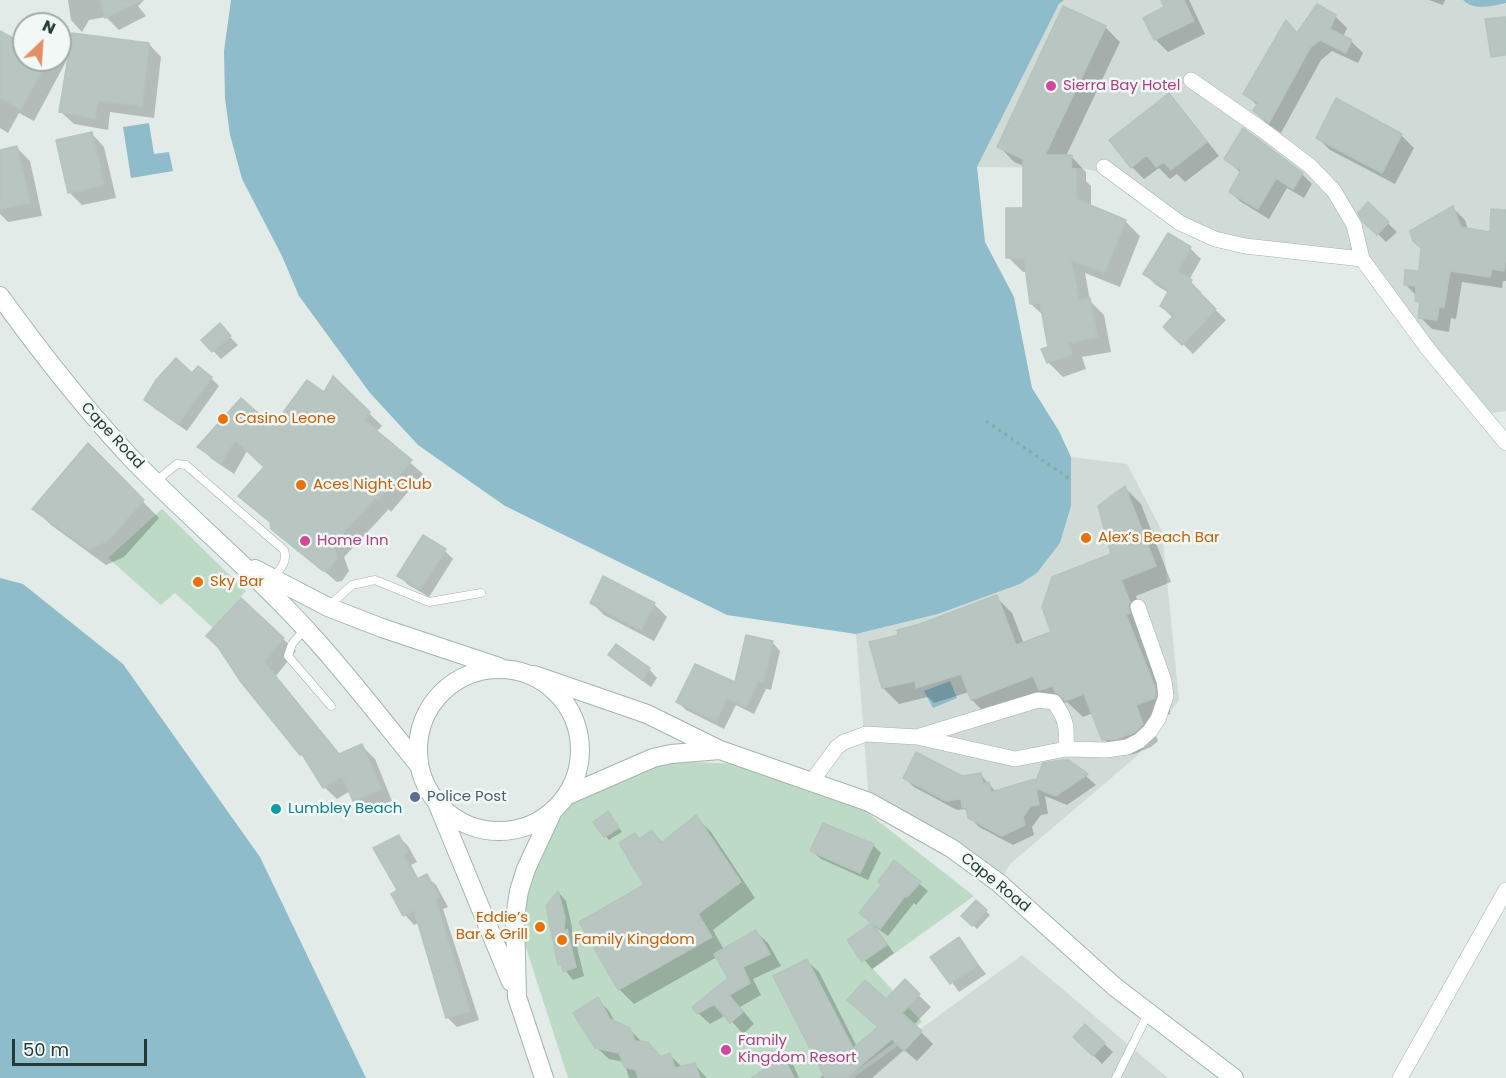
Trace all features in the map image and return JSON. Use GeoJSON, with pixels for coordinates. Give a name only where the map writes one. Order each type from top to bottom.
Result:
{"type":"FeatureCollection","features":[{"type":"Feature","properties":{"kind":"main road","name":"Cape Road"},"geometry":{"type":"LineString","coordinates":[[0,296],[78,399],[155,482],[240,562],[309,633],[418,764]]}},
{"type":"Feature","properties":{"kind":"main road","name":"Cape Road"},"geometry":{"type":"LineString","coordinates":[[240,562],[328,607],[382,628],[503,668]]}},
{"type":"Feature","properties":{"kind":"main road"},"geometry":{"type":"LineString","coordinates":[[309,633],[328,607]]}},
{"type":"Feature","properties":{"kind":"main road"},"geometry":{"type":"LineString","coordinates":[[517,998],[515,917],[519,891],[535,847],[552,813],[568,795],[578,774],[581,751],[578,728],[569,706],[554,689],[534,675],[503,668],[474,672],[466,676],[448,686],[429,707],[418,735],[418,764],[517,998],[544,1078]]}},
{"type":"Feature","properties":{"kind":"main road","name":"Cape Road"},"geometry":{"type":"LineString","coordinates":[[534,675],[647,714],[720,750],[869,802],[951,848],[999,883],[1061,940],[1148,1014],[1234,1078]]}},
{"type":"Feature","properties":{"kind":"main road"},"geometry":{"type":"LineString","coordinates":[[568,795],[653,758],[671,754],[720,750]]}},
{"type":"Feature","properties":{"kind":"main road"},"geometry":{"type":"LineString","coordinates":[[436,802],[461,822],[492,831],[523,828],[552,813]]}},
{"type":"Feature","properties":{"kind":"street"},"geometry":{"type":"LineString","coordinates":[[1191,80],[1301,159],[1334,191],[1354,225],[1362,258],[1428,349],[1506,443]]}},
{"type":"Feature","properties":{"kind":"street"},"geometry":{"type":"LineString","coordinates":[[1104,167],[1180,223],[1215,239],[1245,246],[1362,258]]}},
{"type":"Feature","properties":{"kind":"street"},"geometry":{"type":"LineString","coordinates":[[812,781],[837,747],[866,734],[917,737],[1015,759],[1066,749],[1106,750],[1127,747],[1139,741],[1150,731],[1163,709],[1166,696],[1164,681],[1138,607]]}},
{"type":"Feature","properties":{"kind":"street"},"geometry":{"type":"LineString","coordinates":[[917,737],[1038,700],[1054,702],[1062,713],[1067,724],[1066,749]]}},
{"type":"Feature","properties":{"kind":"street"},"geometry":{"type":"LineString","coordinates":[[1400,1078],[1506,890]]}},
{"type":"Feature","properties":{"kind":"lane"},"geometry":{"type":"LineString","coordinates":[[155,482],[177,464],[186,465],[284,550],[286,556],[284,564],[272,578]]}},
{"type":"Feature","properties":{"kind":"lane"},"geometry":{"type":"LineString","coordinates":[[328,607],[352,585],[375,580],[429,602],[481,593]]}},
{"type":"Feature","properties":{"kind":"lane"},"geometry":{"type":"LineString","coordinates":[[309,633],[292,644],[288,656],[331,706]]}},
{"type":"Feature","properties":{"kind":"lane"},"geometry":{"type":"LineString","coordinates":[[1116,1078],[1148,1014]]}},
{"type":"Feature","properties":{"kind":"path"},"geometry":{"type":"LineString","coordinates":[[986,422],[1071,480]]}},
{"type":"Feature","properties":{"kind":"shaded area"},"geometry":{"type":"Polygon","coordinates":[[[1064,0],[1463,0],[1467,4],[1477,6],[1506,3],[1506,411],[1482,414],[1362,259],[1215,239],[1117,176],[1081,168],[977,167],[1059,4],[1064,0]]]}},
{"type":"Feature","properties":{"kind":"shaded area"},"geometry":{"type":"Polygon","coordinates":[[[1071,457],[1127,464],[1162,531],[1179,700],[1137,756],[1010,864],[999,883],[869,802],[856,634],[938,614],[1020,584],[1037,573],[1060,543],[1071,506],[1071,457]]]}},
{"type":"Feature","properties":{"kind":"shaded area"},"geometry":{"type":"Polygon","coordinates":[[[1022,955],[1168,1078],[853,1078],[1022,955]]]}},
{"type":"Feature","properties":{"kind":"green space"},"geometry":{"type":"Polygon","coordinates":[[[162,509],[246,591],[213,628],[175,593],[161,605],[108,558],[162,509]]]}},
{"type":"Feature","properties":{"kind":"green space"},"geometry":{"type":"Polygon","coordinates":[[[661,761],[748,764],[859,806],[974,896],[873,969],[922,1022],[846,1078],[568,1078],[511,901],[566,803],[661,761]]]}},
{"type":"Feature","properties":{"kind":"water"},"geometry":{"type":"Polygon","coordinates":[[[231,0],[1064,0],[1059,4],[977,167],[985,242],[1014,297],[1032,388],[1059,431],[1071,457],[1071,506],[1060,543],[1037,573],[1020,584],[938,614],[856,634],[727,615],[505,506],[418,445],[370,393],[299,296],[282,256],[242,179],[230,135],[225,98],[224,51],[231,0]]]}},
{"type":"Feature","properties":{"kind":"water"},"geometry":{"type":"Polygon","coordinates":[[[1463,0],[1506,0],[1506,3],[1478,7],[1463,0]]]}},
{"type":"Feature","properties":{"kind":"water"},"geometry":{"type":"Polygon","coordinates":[[[149,123],[154,154],[169,152],[173,171],[131,178],[123,127],[149,123]]]}},
{"type":"Feature","properties":{"kind":"water"},"geometry":{"type":"Polygon","coordinates":[[[0,578],[23,584],[123,664],[260,857],[366,1078],[0,1078],[0,578]]]}},
{"type":"Feature","properties":{"kind":"water"},"geometry":{"type":"Polygon","coordinates":[[[950,681],[957,698],[933,708],[924,691],[950,681]]]}},
{"type":"Feature","properties":{"kind":"building"},"geometry":{"type":"Polygon","coordinates":[[[101,0],[141,0],[105,18],[101,0]]]}},
{"type":"Feature","properties":{"kind":"building"},"geometry":{"type":"Polygon","coordinates":[[[1161,0],[1184,0],[1194,21],[1154,40],[1143,18],[1164,7],[1161,0]]]}},
{"type":"Feature","properties":{"kind":"building"},"geometry":{"type":"Polygon","coordinates":[[[1317,4],[1336,15],[1330,29],[1352,40],[1346,53],[1320,40],[1310,48],[1269,123],[1253,111],[1258,103],[1243,94],[1286,20],[1297,33],[1317,4]]]}},
{"type":"Feature","properties":{"kind":"building"},"geometry":{"type":"Polygon","coordinates":[[[1063,6],[1106,26],[1045,155],[1072,155],[1071,169],[1076,169],[1076,199],[1126,220],[1104,273],[1071,259],[1079,300],[1090,298],[1097,337],[1068,343],[1072,354],[1047,363],[1041,349],[1048,347],[1040,303],[1030,304],[1024,258],[1006,258],[1006,208],[1023,208],[1023,159],[997,147],[1063,6]]]}},
{"type":"Feature","properties":{"kind":"building"},"geometry":{"type":"Polygon","coordinates":[[[1506,17],[1506,55],[1491,57],[1485,19],[1506,17]]]}},
{"type":"Feature","properties":{"kind":"building"},"geometry":{"type":"Polygon","coordinates":[[[0,31],[12,38],[12,72],[41,72],[21,109],[0,98],[0,31]]]}},
{"type":"Feature","properties":{"kind":"building"},"geometry":{"type":"Polygon","coordinates":[[[72,33],[149,43],[142,106],[98,100],[95,118],[59,112],[66,72],[72,72],[72,33]]]}},
{"type":"Feature","properties":{"kind":"building"},"geometry":{"type":"Polygon","coordinates":[[[1169,93],[1207,142],[1171,170],[1164,162],[1156,167],[1147,155],[1131,168],[1109,140],[1169,93]]]}},
{"type":"Feature","properties":{"kind":"building"},"geometry":{"type":"Polygon","coordinates":[[[1336,98],[1402,134],[1382,173],[1316,138],[1336,98]]]}},
{"type":"Feature","properties":{"kind":"building"},"geometry":{"type":"Polygon","coordinates":[[[1243,128],[1303,173],[1293,189],[1276,178],[1258,209],[1229,192],[1241,170],[1224,159],[1243,128]]]}},
{"type":"Feature","properties":{"kind":"building"},"geometry":{"type":"Polygon","coordinates":[[[92,132],[104,185],[68,193],[56,140],[92,132]]]}},
{"type":"Feature","properties":{"kind":"building"},"geometry":{"type":"Polygon","coordinates":[[[17,146],[30,203],[0,209],[0,150],[17,146]]]}},
{"type":"Feature","properties":{"kind":"building"},"geometry":{"type":"Polygon","coordinates":[[[1368,202],[1389,222],[1377,235],[1363,222],[1358,213],[1368,202]]]}},
{"type":"Feature","properties":{"kind":"building"},"geometry":{"type":"Polygon","coordinates":[[[1453,206],[1461,227],[1490,232],[1491,209],[1506,210],[1504,271],[1492,269],[1490,277],[1450,271],[1444,308],[1439,307],[1437,320],[1418,318],[1420,302],[1415,301],[1416,286],[1404,285],[1405,270],[1419,271],[1421,248],[1413,241],[1410,231],[1453,206]]]}},
{"type":"Feature","properties":{"kind":"building"},"geometry":{"type":"Polygon","coordinates":[[[1168,233],[1191,247],[1177,271],[1192,280],[1190,283],[1216,309],[1182,345],[1163,327],[1174,315],[1160,306],[1169,290],[1143,274],[1168,233]]]}},
{"type":"Feature","properties":{"kind":"building"},"geometry":{"type":"Polygon","coordinates":[[[220,323],[231,336],[212,352],[201,340],[220,323]]]}},
{"type":"Feature","properties":{"kind":"building"},"geometry":{"type":"Polygon","coordinates":[[[176,358],[192,373],[198,366],[212,377],[178,424],[144,400],[156,380],[176,358]]]}},
{"type":"Feature","properties":{"kind":"building"},"geometry":{"type":"Polygon","coordinates":[[[333,376],[370,412],[364,420],[412,460],[378,500],[375,498],[333,544],[337,558],[329,569],[323,571],[271,529],[270,522],[238,496],[264,467],[235,440],[221,463],[197,447],[241,398],[273,426],[307,380],[324,392],[333,376]]]}},
{"type":"Feature","properties":{"kind":"building"},"geometry":{"type":"Polygon","coordinates":[[[88,443],[144,500],[107,541],[88,549],[32,509],[88,443]]]}},
{"type":"Feature","properties":{"kind":"building"},"geometry":{"type":"Polygon","coordinates":[[[1125,486],[1156,566],[1121,580],[1130,602],[1128,606],[1130,613],[1126,615],[1155,687],[1156,695],[1155,698],[1136,705],[1143,724],[1135,732],[1117,739],[1102,740],[1084,694],[1065,701],[1055,692],[1053,686],[1039,690],[1033,676],[971,700],[961,674],[916,688],[915,681],[882,688],[869,642],[898,635],[897,630],[920,624],[997,595],[1016,645],[1051,632],[1042,607],[1052,577],[1111,554],[1098,506],[1125,486]]]}},
{"type":"Feature","properties":{"kind":"building"},"geometry":{"type":"Polygon","coordinates":[[[423,535],[446,549],[420,589],[397,576],[423,535]]]}},
{"type":"Feature","properties":{"kind":"building"},"geometry":{"type":"Polygon","coordinates":[[[603,576],[655,603],[641,630],[590,603],[603,576]]]}},
{"type":"Feature","properties":{"kind":"building"},"geometry":{"type":"Polygon","coordinates":[[[241,598],[284,638],[264,662],[339,754],[362,744],[381,789],[353,801],[342,776],[323,788],[302,754],[300,755],[241,682],[218,647],[206,636],[241,598]]]}},
{"type":"Feature","properties":{"kind":"building"},"geometry":{"type":"Polygon","coordinates":[[[746,635],[773,641],[763,683],[758,681],[746,707],[727,698],[716,721],[676,702],[695,664],[735,682],[746,635]]]}},
{"type":"Feature","properties":{"kind":"building"},"geometry":{"type":"Polygon","coordinates":[[[616,644],[650,668],[642,680],[608,655],[616,644]]]}},
{"type":"Feature","properties":{"kind":"building"},"geometry":{"type":"Polygon","coordinates":[[[916,752],[962,776],[981,773],[983,784],[989,782],[991,792],[1035,779],[1035,783],[1043,763],[1069,760],[1088,774],[1056,796],[1036,788],[1039,805],[1031,806],[1023,817],[1025,825],[1002,836],[968,818],[966,807],[962,808],[961,799],[946,801],[903,778],[916,752]]]}},
{"type":"Feature","properties":{"kind":"building"},"geometry":{"type":"Polygon","coordinates":[[[608,811],[619,828],[604,837],[593,822],[608,811]]]}},
{"type":"Feature","properties":{"kind":"building"},"geometry":{"type":"Polygon","coordinates":[[[696,815],[741,882],[698,914],[712,937],[618,990],[579,922],[644,885],[619,843],[635,833],[639,839],[652,830],[661,843],[696,815]]]}},
{"type":"Feature","properties":{"kind":"building"},"geometry":{"type":"Polygon","coordinates":[[[823,823],[874,844],[860,873],[810,851],[823,823]]]}},
{"type":"Feature","properties":{"kind":"building"},"geometry":{"type":"Polygon","coordinates":[[[399,835],[408,852],[403,855],[417,879],[427,874],[439,897],[435,899],[470,1011],[446,1018],[414,910],[403,916],[391,894],[397,890],[373,848],[399,835]]]}},
{"type":"Feature","properties":{"kind":"building"},"geometry":{"type":"Polygon","coordinates":[[[894,860],[921,882],[907,897],[905,896],[880,929],[859,913],[882,884],[878,882],[894,860]]]}},
{"type":"Feature","properties":{"kind":"building","name":"Family Kingdom"},"geometry":{"type":"Polygon","coordinates":[[[558,891],[565,917],[564,931],[567,929],[576,967],[563,972],[561,964],[558,965],[546,906],[558,891]]]}},
{"type":"Feature","properties":{"kind":"building"},"geometry":{"type":"Polygon","coordinates":[[[976,900],[987,910],[972,926],[961,916],[976,900]]]}},
{"type":"Feature","properties":{"kind":"building"},"geometry":{"type":"Polygon","coordinates":[[[871,923],[887,945],[862,962],[847,940],[871,923]]]}},
{"type":"Feature","properties":{"kind":"building"},"geometry":{"type":"Polygon","coordinates":[[[756,930],[770,954],[743,967],[750,983],[729,995],[743,1012],[730,1023],[714,1004],[697,1014],[692,1007],[728,978],[714,954],[756,930]]]}},
{"type":"Feature","properties":{"kind":"building"},"geometry":{"type":"Polygon","coordinates":[[[959,937],[978,965],[950,984],[930,957],[959,937]]]}},
{"type":"Feature","properties":{"kind":"building"},"geometry":{"type":"Polygon","coordinates":[[[807,959],[853,1048],[878,1027],[847,1000],[865,980],[886,999],[905,979],[920,994],[902,1013],[922,1031],[904,1051],[892,1039],[846,1078],[825,1078],[773,976],[807,959]]]}},
{"type":"Feature","properties":{"kind":"building"},"geometry":{"type":"Polygon","coordinates":[[[598,997],[610,1019],[630,1028],[635,1041],[648,1042],[661,1057],[670,1053],[675,1068],[695,1063],[700,1078],[638,1078],[636,1070],[624,1067],[619,1053],[595,1048],[573,1013],[598,997]]]}},
{"type":"Feature","properties":{"kind":"building"},"geometry":{"type":"Polygon","coordinates":[[[1085,1024],[1105,1043],[1093,1056],[1073,1037],[1085,1024]]]}},
{"type":"Feature","properties":{"kind":"building"},"geometry":{"type":"Polygon","coordinates":[[[780,1049],[794,1078],[751,1078],[769,1066],[764,1056],[780,1049]]]}},
{"type":"Feature","properties":{"kind":"place","name":"Sierra Bay Hotel"},"geometry":{"type":"Point","coordinates":[1051,86]}},
{"type":"Feature","properties":{"kind":"place","name":"Casino Leone"},"geometry":{"type":"Point","coordinates":[223,419]}},
{"type":"Feature","properties":{"kind":"place","name":"Aces Night Club"},"geometry":{"type":"Point","coordinates":[301,485]}},
{"type":"Feature","properties":{"kind":"place","name":"Alex’s Beach Bar"},"geometry":{"type":"Point","coordinates":[1086,538]}},
{"type":"Feature","properties":{"kind":"place","name":"Home Inn"},"geometry":{"type":"Point","coordinates":[305,541]}},
{"type":"Feature","properties":{"kind":"place","name":"Sky Bar"},"geometry":{"type":"Point","coordinates":[198,582]}},
{"type":"Feature","properties":{"kind":"place","name":"Police Post"},"geometry":{"type":"Point","coordinates":[415,797]}},
{"type":"Feature","properties":{"kind":"place","name":"Lumbley Beach"},"geometry":{"type":"Point","coordinates":[276,809]}},
{"type":"Feature","properties":{"kind":"place","name":"Eddie’s Bar & Grill"},"geometry":{"type":"Point","coordinates":[540,927]}},
{"type":"Feature","properties":{"kind":"place","name":"Family Kingdom"},"geometry":{"type":"Point","coordinates":[562,940]}},
{"type":"Feature","properties":{"kind":"place","name":"Family Kingdom Resort"},"geometry":{"type":"Point","coordinates":[726,1050]}}]}
